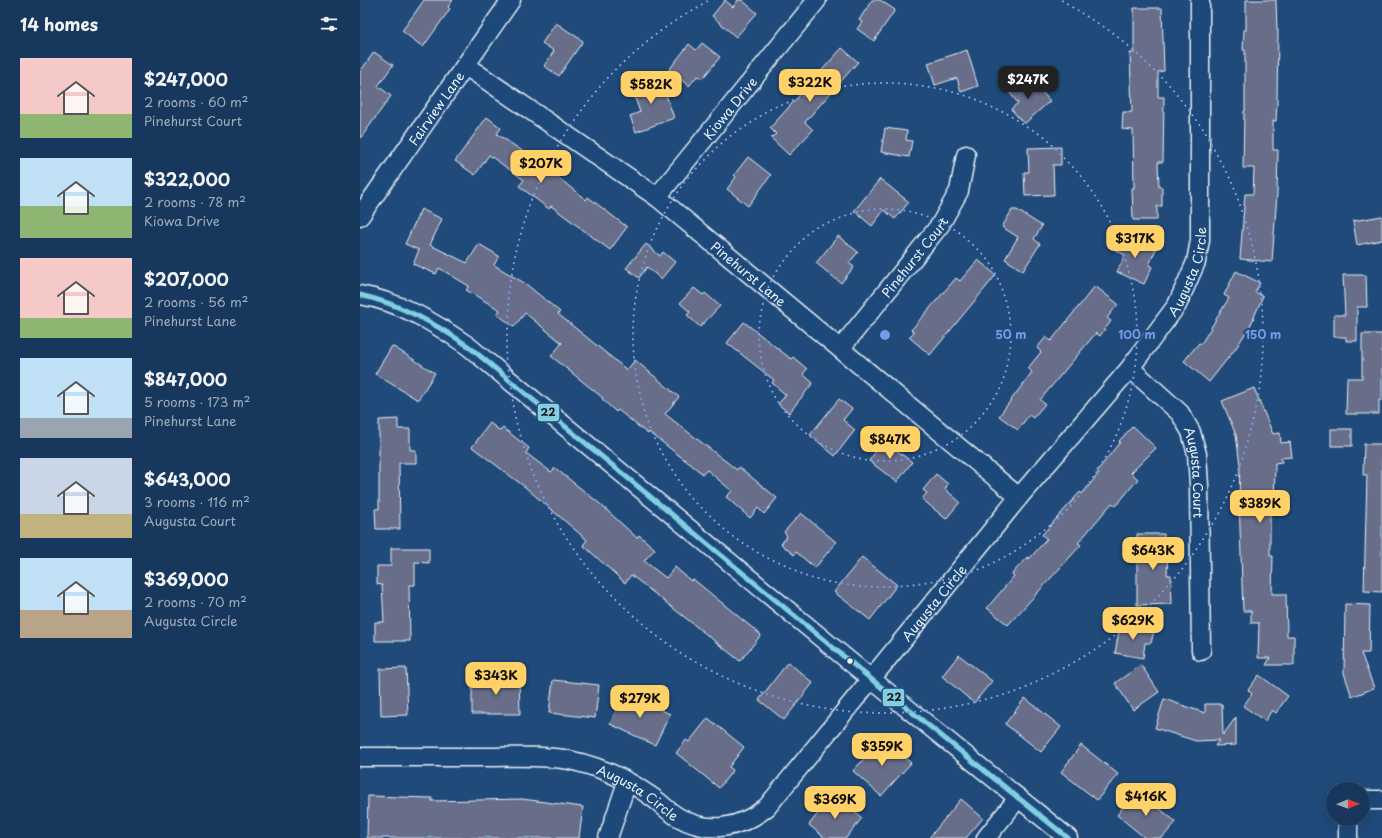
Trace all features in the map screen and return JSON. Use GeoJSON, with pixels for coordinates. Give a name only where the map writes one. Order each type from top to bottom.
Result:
{"type":"FeatureCollection","features":[{"type":"Feature","properties":{"kind":"street","name":"Fairview Lane"},"geometry":{"type":"LineString","coordinates":[[360,216],[511,0]]}},
{"type":"Feature","properties":{"kind":"street","name":"Kiowa Drive"},"geometry":{"type":"LineString","coordinates":[[657,197],[817,0]]}},
{"type":"Feature","properties":{"kind":"street","name":"Augusta Circle"},"geometry":{"type":"LineString","coordinates":[[360,757],[536,757],[568,760],[601,769],[627,782],[684,819],[714,828],[738,825],[755,817],[767,807],[1019,497],[1130,368],[1177,305],[1196,262],[1201,220],[1200,0]]}},
{"type":"Feature","properties":{"kind":"street","name":"Pinehurst Lane"},"geometry":{"type":"LineString","coordinates":[[466,66],[657,197],[1019,497]]}},
{"type":"Feature","properties":{"kind":"street","name":"Pinehurst Court"},"geometry":{"type":"LineString","coordinates":[[841,348],[940,225],[960,190],[966,155]]}},
{"type":"Feature","properties":{"kind":"street"},"geometry":{"type":"LineString","coordinates":[[360,295],[389,302],[417,313],[468,346],[871,679],[1068,838]]}},
{"type":"Feature","properties":{"kind":"street","name":"Augusta Court"},"geometry":{"type":"LineString","coordinates":[[1130,368],[1180,413],[1191,432],[1197,454],[1199,485],[1201,651]]}},
{"type":"Feature","properties":{"kind":"street"},"geometry":{"type":"LineString","coordinates":[[608,838],[627,782]]}},
{"type":"Feature","properties":{"kind":"street"},"geometry":{"type":"LineString","coordinates":[[986,838],[1018,798]]}},
{"type":"Feature","properties":{"kind":"street"},"geometry":{"type":"LineString","coordinates":[[1370,800],[1382,800]]}},
{"type":"Feature","properties":{"kind":"street"},"geometry":{"type":"LineString","coordinates":[[1348,826],[1348,838]]}},
{"type":"Feature","properties":{"kind":"building"},"geometry":{"type":"Polygon","coordinates":[[[424,0],[453,0],[448,7],[450,9],[423,47],[402,31],[424,0]]]}},
{"type":"Feature","properties":{"kind":"building"},"geometry":{"type":"Polygon","coordinates":[[[725,0],[733,7],[738,0],[742,0],[757,13],[736,37],[712,16],[725,0]]]}},
{"type":"Feature","properties":{"kind":"building"},"geometry":{"type":"Polygon","coordinates":[[[872,0],[880,0],[895,10],[874,41],[857,29],[862,22],[859,20],[872,0]]]}},
{"type":"Feature","properties":{"kind":"building"},"geometry":{"type":"Polygon","coordinates":[[[1246,0],[1276,0],[1278,30],[1277,103],[1276,121],[1273,121],[1273,150],[1278,150],[1277,194],[1272,262],[1240,259],[1245,194],[1253,194],[1254,168],[1243,168],[1245,50],[1243,50],[1244,30],[1246,30],[1246,0]]]}},
{"type":"Feature","properties":{"kind":"building"},"geometry":{"type":"Polygon","coordinates":[[[1134,8],[1162,8],[1164,71],[1158,72],[1158,97],[1164,97],[1163,162],[1158,162],[1159,187],[1162,187],[1162,206],[1157,206],[1157,220],[1133,220],[1133,130],[1122,129],[1123,112],[1132,112],[1130,53],[1134,53],[1134,8]]]}},
{"type":"Feature","properties":{"kind":"building"},"geometry":{"type":"Polygon","coordinates":[[[556,23],[583,41],[559,76],[544,66],[554,51],[542,43],[556,23]]]}},
{"type":"Feature","properties":{"kind":"building"},"geometry":{"type":"Polygon","coordinates":[[[702,43],[720,57],[703,78],[697,76],[689,86],[669,70],[689,44],[696,50],[702,43]]]}},
{"type":"Feature","properties":{"kind":"building"},"geometry":{"type":"Polygon","coordinates":[[[842,48],[858,62],[805,122],[813,130],[789,155],[771,138],[776,134],[770,128],[842,48]]]}},
{"type":"Feature","properties":{"kind":"building"},"geometry":{"type":"Polygon","coordinates":[[[967,50],[978,86],[961,92],[957,78],[935,85],[928,63],[967,50]]]}},
{"type":"Feature","properties":{"kind":"building"},"geometry":{"type":"Polygon","coordinates":[[[374,52],[393,65],[378,86],[391,96],[360,139],[360,72],[374,52]]]}},
{"type":"Feature","properties":{"kind":"building"},"geometry":{"type":"Polygon","coordinates":[[[1028,76],[1050,101],[1024,124],[1011,109],[1018,103],[1009,92],[1028,76]]]}},
{"type":"Feature","properties":{"kind":"building"},"geometry":{"type":"Polygon","coordinates":[[[660,77],[674,118],[636,132],[630,116],[640,112],[631,87],[660,77]]]}},
{"type":"Feature","properties":{"kind":"building"},"geometry":{"type":"Polygon","coordinates":[[[487,117],[501,128],[497,134],[539,162],[586,200],[588,197],[627,227],[610,250],[551,206],[549,209],[519,186],[524,180],[489,155],[475,175],[455,161],[487,117]]]}},
{"type":"Feature","properties":{"kind":"building"},"geometry":{"type":"Polygon","coordinates":[[[885,128],[907,131],[906,140],[912,141],[909,157],[881,152],[885,128]]]}},
{"type":"Feature","properties":{"kind":"building"},"geometry":{"type":"Polygon","coordinates":[[[1061,147],[1061,165],[1053,165],[1054,195],[1025,196],[1024,172],[1029,172],[1028,148],[1061,147]]]}},
{"type":"Feature","properties":{"kind":"building"},"geometry":{"type":"Polygon","coordinates":[[[748,157],[771,175],[748,206],[727,189],[736,177],[734,175],[748,157]]]}},
{"type":"Feature","properties":{"kind":"building"},"geometry":{"type":"Polygon","coordinates":[[[880,179],[909,202],[895,219],[884,210],[872,226],[854,211],[880,179]]]}},
{"type":"Feature","properties":{"kind":"building"},"geometry":{"type":"Polygon","coordinates":[[[421,209],[442,219],[430,245],[467,263],[479,244],[499,256],[494,265],[526,284],[560,312],[558,314],[627,370],[635,360],[679,397],[665,414],[737,470],[739,467],[777,498],[764,514],[758,508],[750,518],[726,497],[732,491],[707,470],[703,474],[649,432],[648,434],[618,410],[616,412],[602,399],[603,398],[551,356],[562,343],[525,313],[514,327],[497,314],[500,310],[466,290],[469,286],[439,268],[436,274],[413,264],[419,250],[405,244],[421,209]]]}},
{"type":"Feature","properties":{"kind":"building"},"geometry":{"type":"Polygon","coordinates":[[[1012,210],[1017,210],[1042,226],[1034,239],[1040,244],[1023,271],[1005,259],[1018,237],[1002,227],[1012,210]]]}},
{"type":"Feature","properties":{"kind":"building"},"geometry":{"type":"Polygon","coordinates":[[[1382,216],[1382,240],[1357,245],[1353,221],[1382,216]]]}},
{"type":"Feature","properties":{"kind":"building"},"geometry":{"type":"Polygon","coordinates":[[[1123,234],[1156,249],[1149,265],[1152,267],[1144,284],[1117,272],[1125,255],[1115,250],[1123,234]]]}},
{"type":"Feature","properties":{"kind":"building"},"geometry":{"type":"Polygon","coordinates":[[[838,236],[858,252],[849,263],[854,267],[841,283],[816,263],[838,236]]]}},
{"type":"Feature","properties":{"kind":"building"},"geometry":{"type":"Polygon","coordinates":[[[646,244],[660,256],[663,252],[675,262],[661,279],[647,267],[639,278],[626,268],[646,244]]]}},
{"type":"Feature","properties":{"kind":"building"},"geometry":{"type":"Polygon","coordinates":[[[978,260],[996,275],[930,355],[909,337],[914,332],[911,330],[956,278],[960,281],[978,260]]]}},
{"type":"Feature","properties":{"kind":"building"},"geometry":{"type":"Polygon","coordinates":[[[1236,271],[1260,283],[1255,292],[1263,296],[1251,324],[1236,348],[1209,382],[1184,361],[1199,343],[1201,344],[1229,298],[1224,295],[1236,271]]]}},
{"type":"Feature","properties":{"kind":"building"},"geometry":{"type":"Polygon","coordinates":[[[1343,275],[1366,275],[1367,307],[1357,307],[1357,341],[1346,341],[1346,337],[1334,337],[1334,315],[1345,315],[1343,275]]]}},
{"type":"Feature","properties":{"kind":"building"},"geometry":{"type":"Polygon","coordinates":[[[1095,286],[1118,304],[1107,318],[1111,321],[1100,336],[1096,333],[1040,400],[1045,404],[1033,418],[1029,415],[1018,430],[999,416],[1032,372],[1028,368],[1041,352],[1037,348],[1046,337],[1051,341],[1095,286]]]}},
{"type":"Feature","properties":{"kind":"building"},"geometry":{"type":"Polygon","coordinates":[[[694,288],[703,295],[705,293],[720,306],[700,327],[687,315],[690,312],[680,303],[694,288]]]}},
{"type":"Feature","properties":{"kind":"building"},"geometry":{"type":"Polygon","coordinates":[[[744,322],[791,359],[793,357],[807,369],[803,374],[813,383],[789,413],[778,404],[786,395],[772,383],[774,380],[727,343],[744,322]]]}},
{"type":"Feature","properties":{"kind":"building"},"geometry":{"type":"Polygon","coordinates":[[[1362,334],[1382,334],[1382,400],[1379,400],[1379,414],[1346,414],[1347,378],[1362,378],[1362,334]]]}},
{"type":"Feature","properties":{"kind":"building"},"geometry":{"type":"Polygon","coordinates":[[[392,346],[435,373],[418,400],[375,374],[392,346]]]}},
{"type":"Feature","properties":{"kind":"building"},"geometry":{"type":"Polygon","coordinates":[[[1254,388],[1273,434],[1280,433],[1281,443],[1290,442],[1292,457],[1281,458],[1282,462],[1275,463],[1274,509],[1270,509],[1270,556],[1273,556],[1272,594],[1286,594],[1287,636],[1294,636],[1294,665],[1266,665],[1270,658],[1258,658],[1259,623],[1251,623],[1251,611],[1243,611],[1239,500],[1240,465],[1236,435],[1222,401],[1254,388]]]}},
{"type":"Feature","properties":{"kind":"building"},"geometry":{"type":"Polygon","coordinates":[[[839,399],[852,409],[843,420],[855,430],[835,456],[810,435],[839,399]]]}},
{"type":"Feature","properties":{"kind":"building"},"geometry":{"type":"Polygon","coordinates":[[[398,419],[398,429],[410,429],[410,450],[416,450],[416,463],[399,463],[400,529],[376,529],[375,509],[379,509],[379,420],[398,419]]]}},
{"type":"Feature","properties":{"kind":"building"},"geometry":{"type":"Polygon","coordinates":[[[490,423],[500,431],[503,428],[529,448],[526,453],[551,472],[555,468],[599,503],[637,538],[639,535],[655,549],[644,561],[666,578],[675,567],[691,581],[693,579],[761,635],[740,661],[631,575],[625,583],[583,545],[587,540],[525,487],[472,447],[490,423]]]}},
{"type":"Feature","properties":{"kind":"building"},"geometry":{"type":"Polygon","coordinates":[[[1133,426],[1156,448],[1131,473],[1138,479],[1116,506],[1112,503],[1078,543],[1081,545],[1008,625],[987,608],[1014,576],[1012,574],[1027,557],[1029,559],[1047,539],[1042,535],[1080,492],[1082,494],[1099,473],[1097,471],[1120,442],[1119,441],[1133,426]]]}},
{"type":"Feature","properties":{"kind":"building"},"geometry":{"type":"Polygon","coordinates":[[[1331,429],[1352,429],[1352,446],[1331,446],[1331,429]]]}},
{"type":"Feature","properties":{"kind":"building"},"geometry":{"type":"Polygon","coordinates":[[[886,437],[899,446],[896,450],[912,462],[897,482],[869,461],[886,437]]]}},
{"type":"Feature","properties":{"kind":"building"},"geometry":{"type":"Polygon","coordinates":[[[1364,444],[1382,444],[1382,592],[1364,591],[1367,475],[1363,475],[1364,444]]]}},
{"type":"Feature","properties":{"kind":"building"},"geometry":{"type":"Polygon","coordinates":[[[936,474],[948,484],[945,489],[960,502],[946,519],[922,499],[927,493],[923,490],[936,474]]]}},
{"type":"Feature","properties":{"kind":"building"},"geometry":{"type":"Polygon","coordinates":[[[801,513],[836,542],[815,568],[796,552],[794,555],[781,544],[787,536],[784,532],[801,513]]]}},
{"type":"Feature","properties":{"kind":"building"},"geometry":{"type":"Polygon","coordinates":[[[1137,534],[1164,534],[1164,549],[1168,549],[1167,575],[1171,575],[1172,604],[1137,605],[1137,534]]]}},
{"type":"Feature","properties":{"kind":"building"},"geometry":{"type":"Polygon","coordinates":[[[391,548],[429,548],[429,563],[415,562],[415,585],[409,585],[410,641],[375,641],[375,622],[384,622],[382,585],[377,584],[377,566],[391,566],[391,548]]]}},
{"type":"Feature","properties":{"kind":"building"},"geometry":{"type":"Polygon","coordinates":[[[862,557],[897,585],[870,620],[834,592],[862,557]]]}},
{"type":"Feature","properties":{"kind":"building"},"geometry":{"type":"Polygon","coordinates":[[[1345,604],[1370,605],[1369,653],[1361,653],[1374,688],[1352,697],[1344,673],[1345,604]]]}},
{"type":"Feature","properties":{"kind":"building"},"geometry":{"type":"Polygon","coordinates":[[[1120,625],[1154,631],[1151,643],[1145,643],[1143,658],[1115,653],[1120,625]]]}},
{"type":"Feature","properties":{"kind":"building"},"geometry":{"type":"Polygon","coordinates":[[[959,655],[992,681],[974,703],[942,676],[959,655]]]}},
{"type":"Feature","properties":{"kind":"building"},"geometry":{"type":"Polygon","coordinates":[[[788,662],[813,683],[784,720],[759,700],[788,662]]]}},
{"type":"Feature","properties":{"kind":"building"},"geometry":{"type":"Polygon","coordinates":[[[1141,665],[1159,692],[1133,710],[1115,683],[1141,665]]]}},
{"type":"Feature","properties":{"kind":"building"},"geometry":{"type":"Polygon","coordinates":[[[406,668],[408,715],[381,716],[380,669],[406,668]]]}},
{"type":"Feature","properties":{"kind":"building"},"geometry":{"type":"Polygon","coordinates":[[[1259,675],[1288,696],[1276,713],[1272,710],[1265,721],[1243,706],[1252,694],[1248,690],[1259,675]]]}},
{"type":"Feature","properties":{"kind":"building"},"geometry":{"type":"Polygon","coordinates":[[[519,678],[520,714],[472,714],[472,679],[519,678]]]}},
{"type":"Feature","properties":{"kind":"building"},"geometry":{"type":"Polygon","coordinates":[[[553,680],[599,685],[595,718],[549,713],[553,680]]]}},
{"type":"Feature","properties":{"kind":"building"},"geometry":{"type":"Polygon","coordinates":[[[624,693],[670,714],[655,745],[610,724],[624,693]]]}},
{"type":"Feature","properties":{"kind":"building"},"geometry":{"type":"Polygon","coordinates":[[[1025,698],[1061,727],[1041,752],[1005,724],[1025,698]]]}},
{"type":"Feature","properties":{"kind":"building"},"geometry":{"type":"Polygon","coordinates":[[[1164,699],[1205,713],[1205,704],[1222,704],[1223,735],[1236,717],[1236,745],[1215,746],[1219,740],[1196,741],[1155,728],[1164,699]]]}},
{"type":"Feature","properties":{"kind":"building"},"geometry":{"type":"Polygon","coordinates":[[[708,718],[744,747],[729,767],[733,770],[719,788],[676,753],[686,740],[689,742],[708,718]]]}},
{"type":"Feature","properties":{"kind":"building"},"geometry":{"type":"Polygon","coordinates":[[[883,738],[911,763],[881,796],[853,771],[883,738]]]}},
{"type":"Feature","properties":{"kind":"building"},"geometry":{"type":"Polygon","coordinates":[[[1081,745],[1118,774],[1097,800],[1061,772],[1081,745]]]}},
{"type":"Feature","properties":{"kind":"building"},"geometry":{"type":"Polygon","coordinates":[[[1137,790],[1176,822],[1162,838],[1145,838],[1117,815],[1137,790]]]}},
{"type":"Feature","properties":{"kind":"building"},"geometry":{"type":"Polygon","coordinates":[[[832,795],[862,818],[846,838],[825,838],[809,825],[832,795]]]}},
{"type":"Feature","properties":{"kind":"building"},"geometry":{"type":"Polygon","coordinates":[[[368,796],[432,798],[432,801],[522,799],[583,807],[579,838],[367,838],[368,796]]]}},
{"type":"Feature","properties":{"kind":"building"},"geometry":{"type":"Polygon","coordinates":[[[961,799],[983,818],[966,838],[929,838],[961,799]]]}},
{"type":"Feature","properties":{"kind":"transit line","name":"22"},"geometry":{"type":"LineString","coordinates":[[360,295],[375,299],[416,315],[468,346],[871,679],[1068,838]]}}]}
